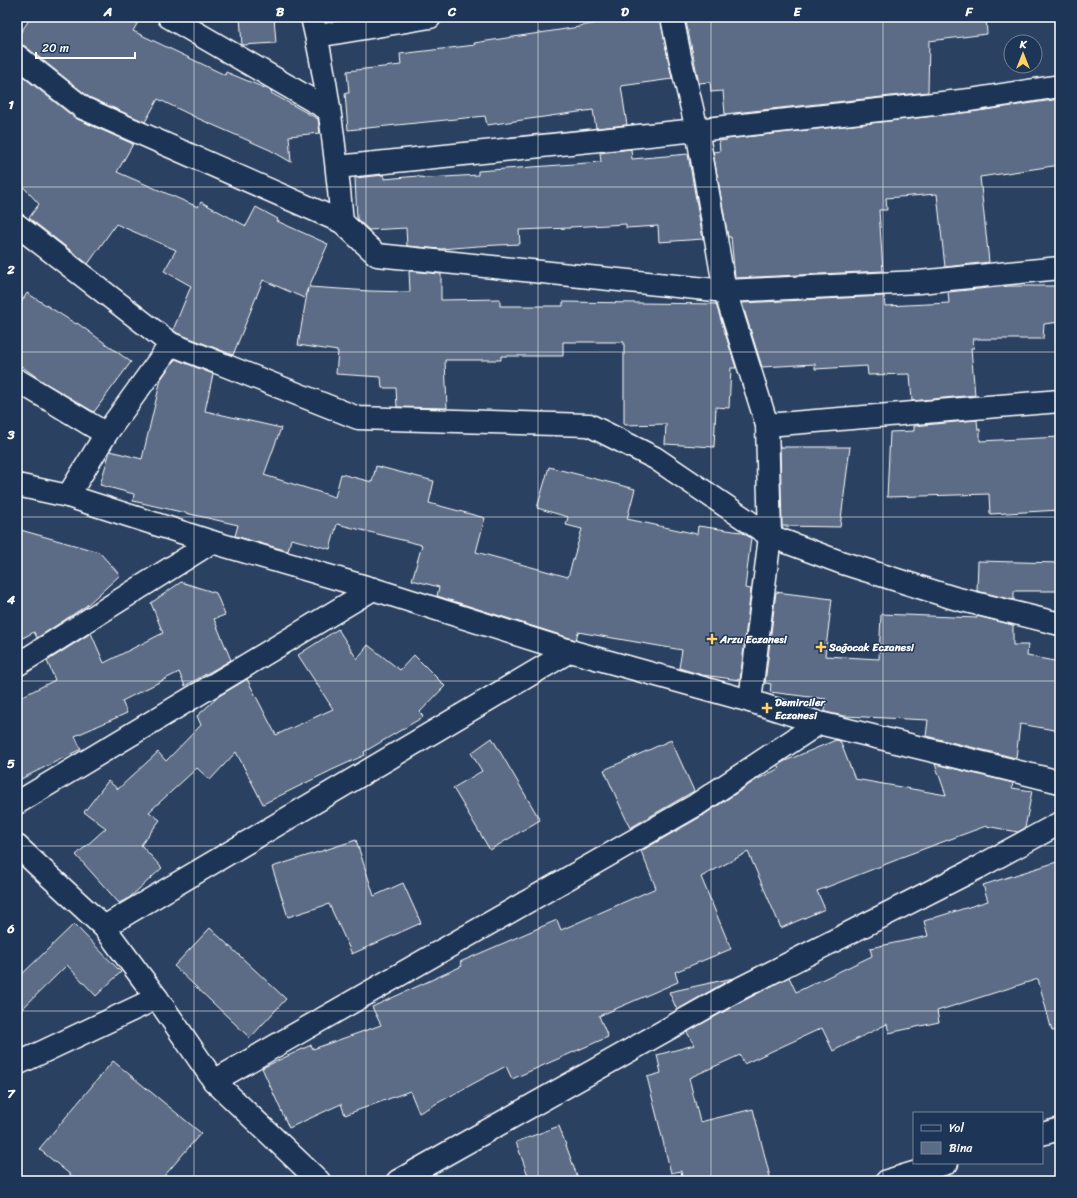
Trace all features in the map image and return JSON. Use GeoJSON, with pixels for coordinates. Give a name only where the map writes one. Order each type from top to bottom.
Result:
{"type":"FeatureCollection","features":[{"type":"Feature","properties":{"kind":"street"},"geometry":{"type":"LineString","coordinates":[[170,17],[329,110]]}},
{"type":"Feature","properties":{"kind":"street"},"geometry":{"type":"LineString","coordinates":[[342,222],[337,167],[329,110],[314,26],[430,17]]}},
{"type":"Feature","properties":{"kind":"street"},"geometry":{"type":"LineString","coordinates":[[672,17],[697,130],[725,291],[766,425],[770,536],[750,701]]}},
{"type":"Feature","properties":{"kind":"street"},"geometry":{"type":"LineString","coordinates":[[17,56],[83,108],[342,222],[377,255],[725,291],[919,282],[1060,268]]}},
{"type":"Feature","properties":{"kind":"street"},"geometry":{"type":"LineString","coordinates":[[337,167],[970,100],[1060,86]]}},
{"type":"Feature","properties":{"kind":"street"},"geometry":{"type":"LineString","coordinates":[[17,225],[171,344],[358,418],[589,425],[655,458],[770,536],[840,562],[954,598],[1060,624]]}},
{"type":"Feature","properties":{"kind":"street"},"geometry":{"type":"LineString","coordinates":[[68,496],[106,434],[171,344]]}},
{"type":"Feature","properties":{"kind":"street"},"geometry":{"type":"LineString","coordinates":[[17,380],[106,434]]}},
{"type":"Feature","properties":{"kind":"street"},"geometry":{"type":"LineString","coordinates":[[766,425],[1060,401]]}},
{"type":"Feature","properties":{"kind":"street"},"geometry":{"type":"LineString","coordinates":[[17,485],[68,496],[212,542],[373,589],[570,651],[750,701],[819,722],[1060,782]]}},
{"type":"Feature","properties":{"kind":"street"},"geometry":{"type":"LineString","coordinates":[[17,665],[212,542]]}},
{"type":"Feature","properties":{"kind":"street"},"geometry":{"type":"LineString","coordinates":[[17,803],[373,589]]}},
{"type":"Feature","properties":{"kind":"street"},"geometry":{"type":"LineString","coordinates":[[104,927],[570,651]]}},
{"type":"Feature","properties":{"kind":"street"},"geometry":{"type":"LineString","coordinates":[[214,1081],[696,805],[819,722]]}},
{"type":"Feature","properties":{"kind":"street"},"geometry":{"type":"LineString","coordinates":[[398,1181],[737,990],[979,867],[1060,823]]}},
{"type":"Feature","properties":{"kind":"street"},"geometry":{"type":"LineString","coordinates":[[17,846],[104,927],[157,998],[214,1081],[319,1181]]}},
{"type":"Feature","properties":{"kind":"street"},"geometry":{"type":"LineString","coordinates":[[17,1064],[157,998]]}},
{"type":"Feature","properties":{"kind":"street"},"geometry":{"type":"LineString","coordinates":[[1043,1134],[1060,1129]]}},
{"type":"Feature","properties":{"kind":"street"},"geometry":{"type":"LineString","coordinates":[[887,1181],[944,1164]]}},
{"type":"Feature","properties":{"kind":"building"},"geometry":{"type":"Polygon","coordinates":[[[31,17],[141,17],[133,31],[225,75],[226,72],[272,91],[271,93],[318,119],[320,133],[289,136],[291,162],[270,150],[158,99],[145,122],[89,97],[25,46],[17,44],[17,38],[31,17]]]}},
{"type":"Feature","properties":{"kind":"building"},"geometry":{"type":"Polygon","coordinates":[[[240,17],[274,17],[276,43],[242,45],[240,17]]]}},
{"type":"Feature","properties":{"kind":"building"},"geometry":{"type":"Polygon","coordinates":[[[636,17],[660,17],[672,79],[621,86],[627,125],[596,128],[593,110],[487,125],[485,116],[348,130],[345,93],[349,93],[347,71],[401,65],[400,54],[475,45],[474,43],[636,17]]]}},
{"type":"Feature","properties":{"kind":"building"},"geometry":{"type":"Polygon","coordinates":[[[685,17],[986,17],[987,34],[929,41],[928,92],[725,114],[723,91],[711,92],[710,82],[699,83],[685,17]]]}},
{"type":"Feature","properties":{"kind":"building"},"geometry":{"type":"Polygon","coordinates":[[[17,72],[75,118],[133,144],[117,172],[198,207],[201,202],[246,226],[256,207],[278,219],[277,221],[328,244],[309,287],[410,292],[409,271],[441,274],[441,300],[500,299],[500,306],[563,306],[563,302],[716,304],[736,368],[731,368],[729,408],[716,407],[714,447],[665,444],[666,424],[624,425],[624,342],[563,342],[563,356],[501,356],[501,360],[445,360],[447,408],[397,407],[396,388],[382,388],[381,377],[336,374],[338,351],[298,345],[308,288],[304,298],[263,280],[233,355],[177,333],[173,330],[191,286],[164,271],[176,250],[116,224],[88,264],[29,218],[39,204],[17,180],[17,72]]]}},
{"type":"Feature","properties":{"kind":"building"},"geometry":{"type":"Polygon","coordinates":[[[1060,99],[1060,165],[980,177],[989,262],[945,267],[937,194],[886,198],[887,210],[879,210],[883,271],[735,278],[731,237],[728,237],[713,152],[720,151],[719,141],[971,112],[1060,99]]]}},
{"type":"Feature","properties":{"kind":"building"},"geometry":{"type":"Polygon","coordinates":[[[631,149],[632,159],[688,154],[703,239],[659,242],[658,226],[626,228],[626,224],[519,230],[520,244],[441,249],[407,246],[406,228],[369,230],[357,219],[355,178],[384,175],[384,179],[418,176],[428,178],[478,175],[478,171],[601,162],[600,153],[631,149]]]}},
{"type":"Feature","properties":{"kind":"building"},"geometry":{"type":"Polygon","coordinates":[[[1009,286],[1060,286],[1060,322],[1044,324],[1043,339],[973,339],[974,348],[971,348],[975,395],[912,401],[910,374],[868,375],[867,366],[815,369],[815,364],[762,367],[742,303],[884,296],[885,306],[949,303],[948,292],[1009,286]]]}},
{"type":"Feature","properties":{"kind":"building"},"geometry":{"type":"Polygon","coordinates":[[[27,293],[76,324],[77,323],[131,362],[94,412],[42,381],[17,363],[17,309],[27,293]]]}},
{"type":"Feature","properties":{"kind":"building"},"geometry":{"type":"Polygon","coordinates":[[[175,359],[213,374],[205,411],[281,428],[264,475],[335,497],[341,474],[372,482],[376,466],[434,481],[429,503],[485,518],[476,552],[568,577],[582,529],[566,525],[568,517],[537,508],[549,467],[635,489],[627,519],[697,534],[698,526],[741,532],[751,538],[745,588],[751,589],[740,680],[702,675],[679,668],[682,650],[578,632],[576,640],[437,596],[439,587],[412,580],[422,545],[337,524],[330,549],[291,539],[288,551],[235,536],[238,525],[133,501],[134,494],[100,485],[110,451],[142,459],[161,379],[175,359]]]}},
{"type":"Feature","properties":{"kind":"building"},"geometry":{"type":"Polygon","coordinates":[[[977,420],[978,430],[980,429],[980,441],[1060,437],[1060,510],[990,514],[989,494],[887,497],[890,432],[914,431],[914,426],[977,420]]]}},
{"type":"Feature","properties":{"kind":"building"},"geometry":{"type":"Polygon","coordinates":[[[780,447],[850,447],[840,527],[782,526],[780,447]]]}},
{"type":"Feature","properties":{"kind":"building"},"geometry":{"type":"Polygon","coordinates":[[[17,529],[99,552],[120,575],[86,606],[37,638],[34,632],[17,641],[17,529]]]}},
{"type":"Feature","properties":{"kind":"building"},"geometry":{"type":"Polygon","coordinates":[[[978,561],[1060,563],[1060,591],[1014,591],[1014,600],[977,591],[978,561]]]}},
{"type":"Feature","properties":{"kind":"building"},"geometry":{"type":"Polygon","coordinates":[[[181,582],[216,593],[225,615],[214,619],[231,660],[185,686],[179,672],[122,701],[127,713],[75,736],[81,749],[17,781],[17,699],[55,680],[47,661],[91,633],[104,663],[163,633],[151,603],[181,582]]]}},
{"type":"Feature","properties":{"kind":"building"},"geometry":{"type":"Polygon","coordinates":[[[776,592],[832,599],[825,656],[879,659],[881,614],[977,618],[977,616],[1013,625],[1013,645],[1028,645],[1027,656],[1060,662],[1060,731],[1020,724],[1016,758],[926,736],[928,720],[844,716],[825,712],[826,699],[770,692],[771,684],[765,683],[776,592]]]}},
{"type":"Feature","properties":{"kind":"building"},"geometry":{"type":"Polygon","coordinates":[[[338,629],[357,659],[368,645],[400,670],[414,655],[445,686],[420,712],[423,717],[364,752],[365,755],[263,804],[236,752],[210,780],[197,768],[149,812],[160,820],[141,845],[162,868],[129,898],[119,903],[76,855],[106,828],[84,812],[108,781],[118,789],[158,752],[166,761],[201,725],[197,716],[219,696],[247,679],[276,735],[333,709],[298,655],[338,629]]]}},
{"type":"Feature","properties":{"kind":"building"},"geometry":{"type":"Polygon","coordinates":[[[492,738],[540,820],[490,850],[453,788],[482,771],[471,753],[492,738]]]}},
{"type":"Feature","properties":{"kind":"building"},"geometry":{"type":"Polygon","coordinates":[[[671,740],[694,791],[630,828],[604,770],[671,740]]]}},
{"type":"Feature","properties":{"kind":"building"},"geometry":{"type":"Polygon","coordinates":[[[836,740],[840,741],[855,779],[946,795],[935,764],[1013,783],[1012,788],[1032,791],[1025,828],[1018,832],[986,826],[899,858],[817,891],[825,909],[781,928],[748,852],[701,877],[731,949],[675,972],[678,982],[599,1016],[608,1037],[512,1079],[506,1066],[419,1113],[410,1091],[345,1115],[341,1104],[289,1128],[262,1068],[311,1045],[313,1049],[381,1025],[372,1007],[462,966],[460,962],[557,920],[561,930],[656,888],[641,851],[702,816],[756,780],[780,768],[778,765],[785,761],[836,740]]]}},
{"type":"Feature","properties":{"kind":"building"},"geometry":{"type":"Polygon","coordinates":[[[356,840],[374,896],[403,883],[421,923],[352,954],[329,904],[288,917],[272,867],[356,840]]]}},
{"type":"Feature","properties":{"kind":"building"},"geometry":{"type":"Polygon","coordinates":[[[1060,861],[1060,1030],[1052,1031],[1038,979],[937,1011],[939,1022],[889,1033],[887,1024],[833,1051],[822,1028],[744,1064],[740,1055],[689,1078],[700,1122],[753,1109],[771,1181],[683,1181],[681,1171],[671,1173],[647,1077],[661,1073],[657,1055],[694,1045],[687,1032],[789,977],[796,992],[872,956],[870,948],[928,936],[924,921],[988,901],[983,885],[1060,861]]]}},
{"type":"Feature","properties":{"kind":"building"},"geometry":{"type":"Polygon","coordinates":[[[74,924],[121,972],[96,996],[67,965],[17,1014],[17,979],[74,924]]]}},
{"type":"Feature","properties":{"kind":"building"},"geometry":{"type":"Polygon","coordinates":[[[210,928],[286,999],[250,1038],[174,966],[210,928]]]}},
{"type":"Feature","properties":{"kind":"building"},"geometry":{"type":"Polygon","coordinates":[[[733,978],[677,1010],[669,992],[733,978]]]}},
{"type":"Feature","properties":{"kind":"building"},"geometry":{"type":"Polygon","coordinates":[[[113,1061],[201,1133],[160,1181],[78,1181],[39,1149],[113,1061]]]}},
{"type":"Feature","properties":{"kind":"building"},"geometry":{"type":"Polygon","coordinates":[[[559,1126],[579,1181],[530,1181],[516,1142],[559,1126]]]}},
{"type":"Feature","properties":{"kind":"place","name":"Arzu Eczanesi"},"geometry":{"type":"Point","coordinates":[712,639]}},
{"type":"Feature","properties":{"kind":"place","name":"Sağocak Eczanesi"},"geometry":{"type":"Point","coordinates":[821,647]}},
{"type":"Feature","properties":{"kind":"place","name":"Demirciler Eczanesi"},"geometry":{"type":"Point","coordinates":[767,708]}}]}
